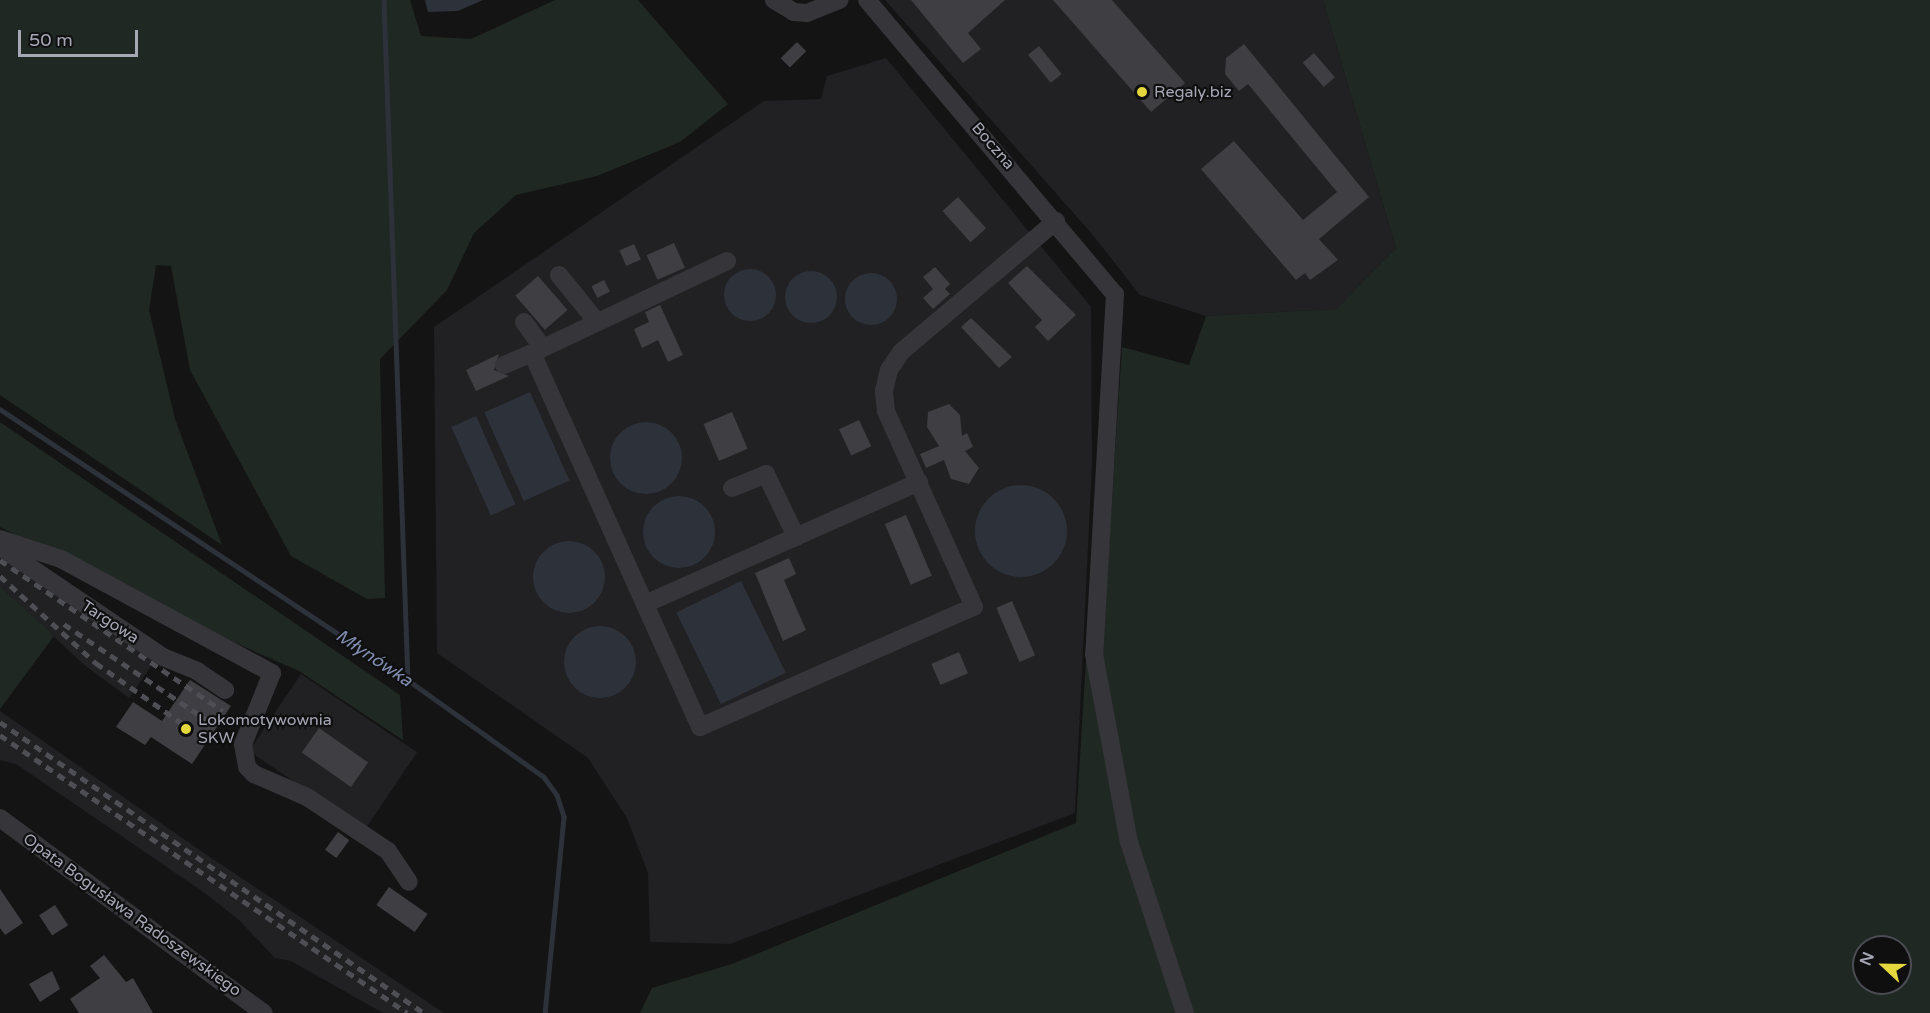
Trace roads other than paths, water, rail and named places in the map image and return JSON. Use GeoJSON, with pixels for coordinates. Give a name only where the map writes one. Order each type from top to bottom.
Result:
{"type":"FeatureCollection","features":[{"type":"Feature","properties":{"kind":"street"},"geometry":{"type":"LineString","coordinates":[[774,0],[794,12],[807,13],[839,0]]}},
{"type":"Feature","properties":{"kind":"street","name":"Boczna"},"geometry":{"type":"LineString","coordinates":[[867,0],[1056,220],[1115,294],[1094,654],[1129,842],[1185,1013]]}},
{"type":"Feature","properties":{"kind":"street"},"geometry":{"type":"LineString","coordinates":[[524,322],[700,728],[975,607],[886,411],[884,391],[889,370],[901,352],[1056,220]]}},
{"type":"Feature","properties":{"kind":"street"},"geometry":{"type":"LineString","coordinates":[[504,365],[727,261]]}},
{"type":"Feature","properties":{"kind":"street"},"geometry":{"type":"LineString","coordinates":[[559,275],[597,322]]}},
{"type":"Feature","properties":{"kind":"street"},"geometry":{"type":"LineString","coordinates":[[732,488],[766,474],[796,537]]}},
{"type":"Feature","properties":{"kind":"street"},"geometry":{"type":"LineString","coordinates":[[645,604],[919,483]]}},
{"type":"Feature","properties":{"kind":"street"},"geometry":{"type":"LineString","coordinates":[[0,539],[61,559],[272,673],[243,744],[247,767],[254,774],[307,797],[388,851],[409,882]]}},
{"type":"Feature","properties":{"kind":"street","name":"Targowa"},"geometry":{"type":"LineString","coordinates":[[0,547],[163,657],[197,671],[225,690]]}},
{"type":"Feature","properties":{"kind":"street","name":"Opata Bogusława Radoszewskiego"},"geometry":{"type":"LineString","coordinates":[[0,818],[264,1013]]}},
{"type":"Feature","properties":{"kind":"waterway"},"geometry":{"type":"LineString","coordinates":[[384,0],[408,680]]}},
{"type":"Feature","properties":{"kind":"waterway","name":"Młynówka"},"geometry":{"type":"LineString","coordinates":[[0,409],[408,680],[544,777],[557,795],[564,817],[545,1013]]}},
{"type":"Feature","properties":{"kind":"railway"},"geometry":{"type":"LineString","coordinates":[[0,560],[223,711]]}},
{"type":"Feature","properties":{"kind":"railway"},"geometry":{"type":"LineString","coordinates":[[0,576],[96,663],[203,738]]}},
{"type":"Feature","properties":{"kind":"railway"},"geometry":{"type":"LineString","coordinates":[[64,624],[213,724]]}},
{"type":"Feature","properties":{"kind":"railway"},"geometry":{"type":"LineString","coordinates":[[0,722],[424,1013]]}},
{"type":"Feature","properties":{"kind":"railway"},"geometry":{"type":"LineString","coordinates":[[0,735],[407,1013]]}},
{"type":"Feature","properties":{"kind":"place","name":"Regaly.biz"},"geometry":{"type":"Point","coordinates":[1142,92]}},
{"type":"Feature","properties":{"kind":"place","name":"Lokomotywownia SKW"},"geometry":{"type":"Point","coordinates":[186,729]}}]}
